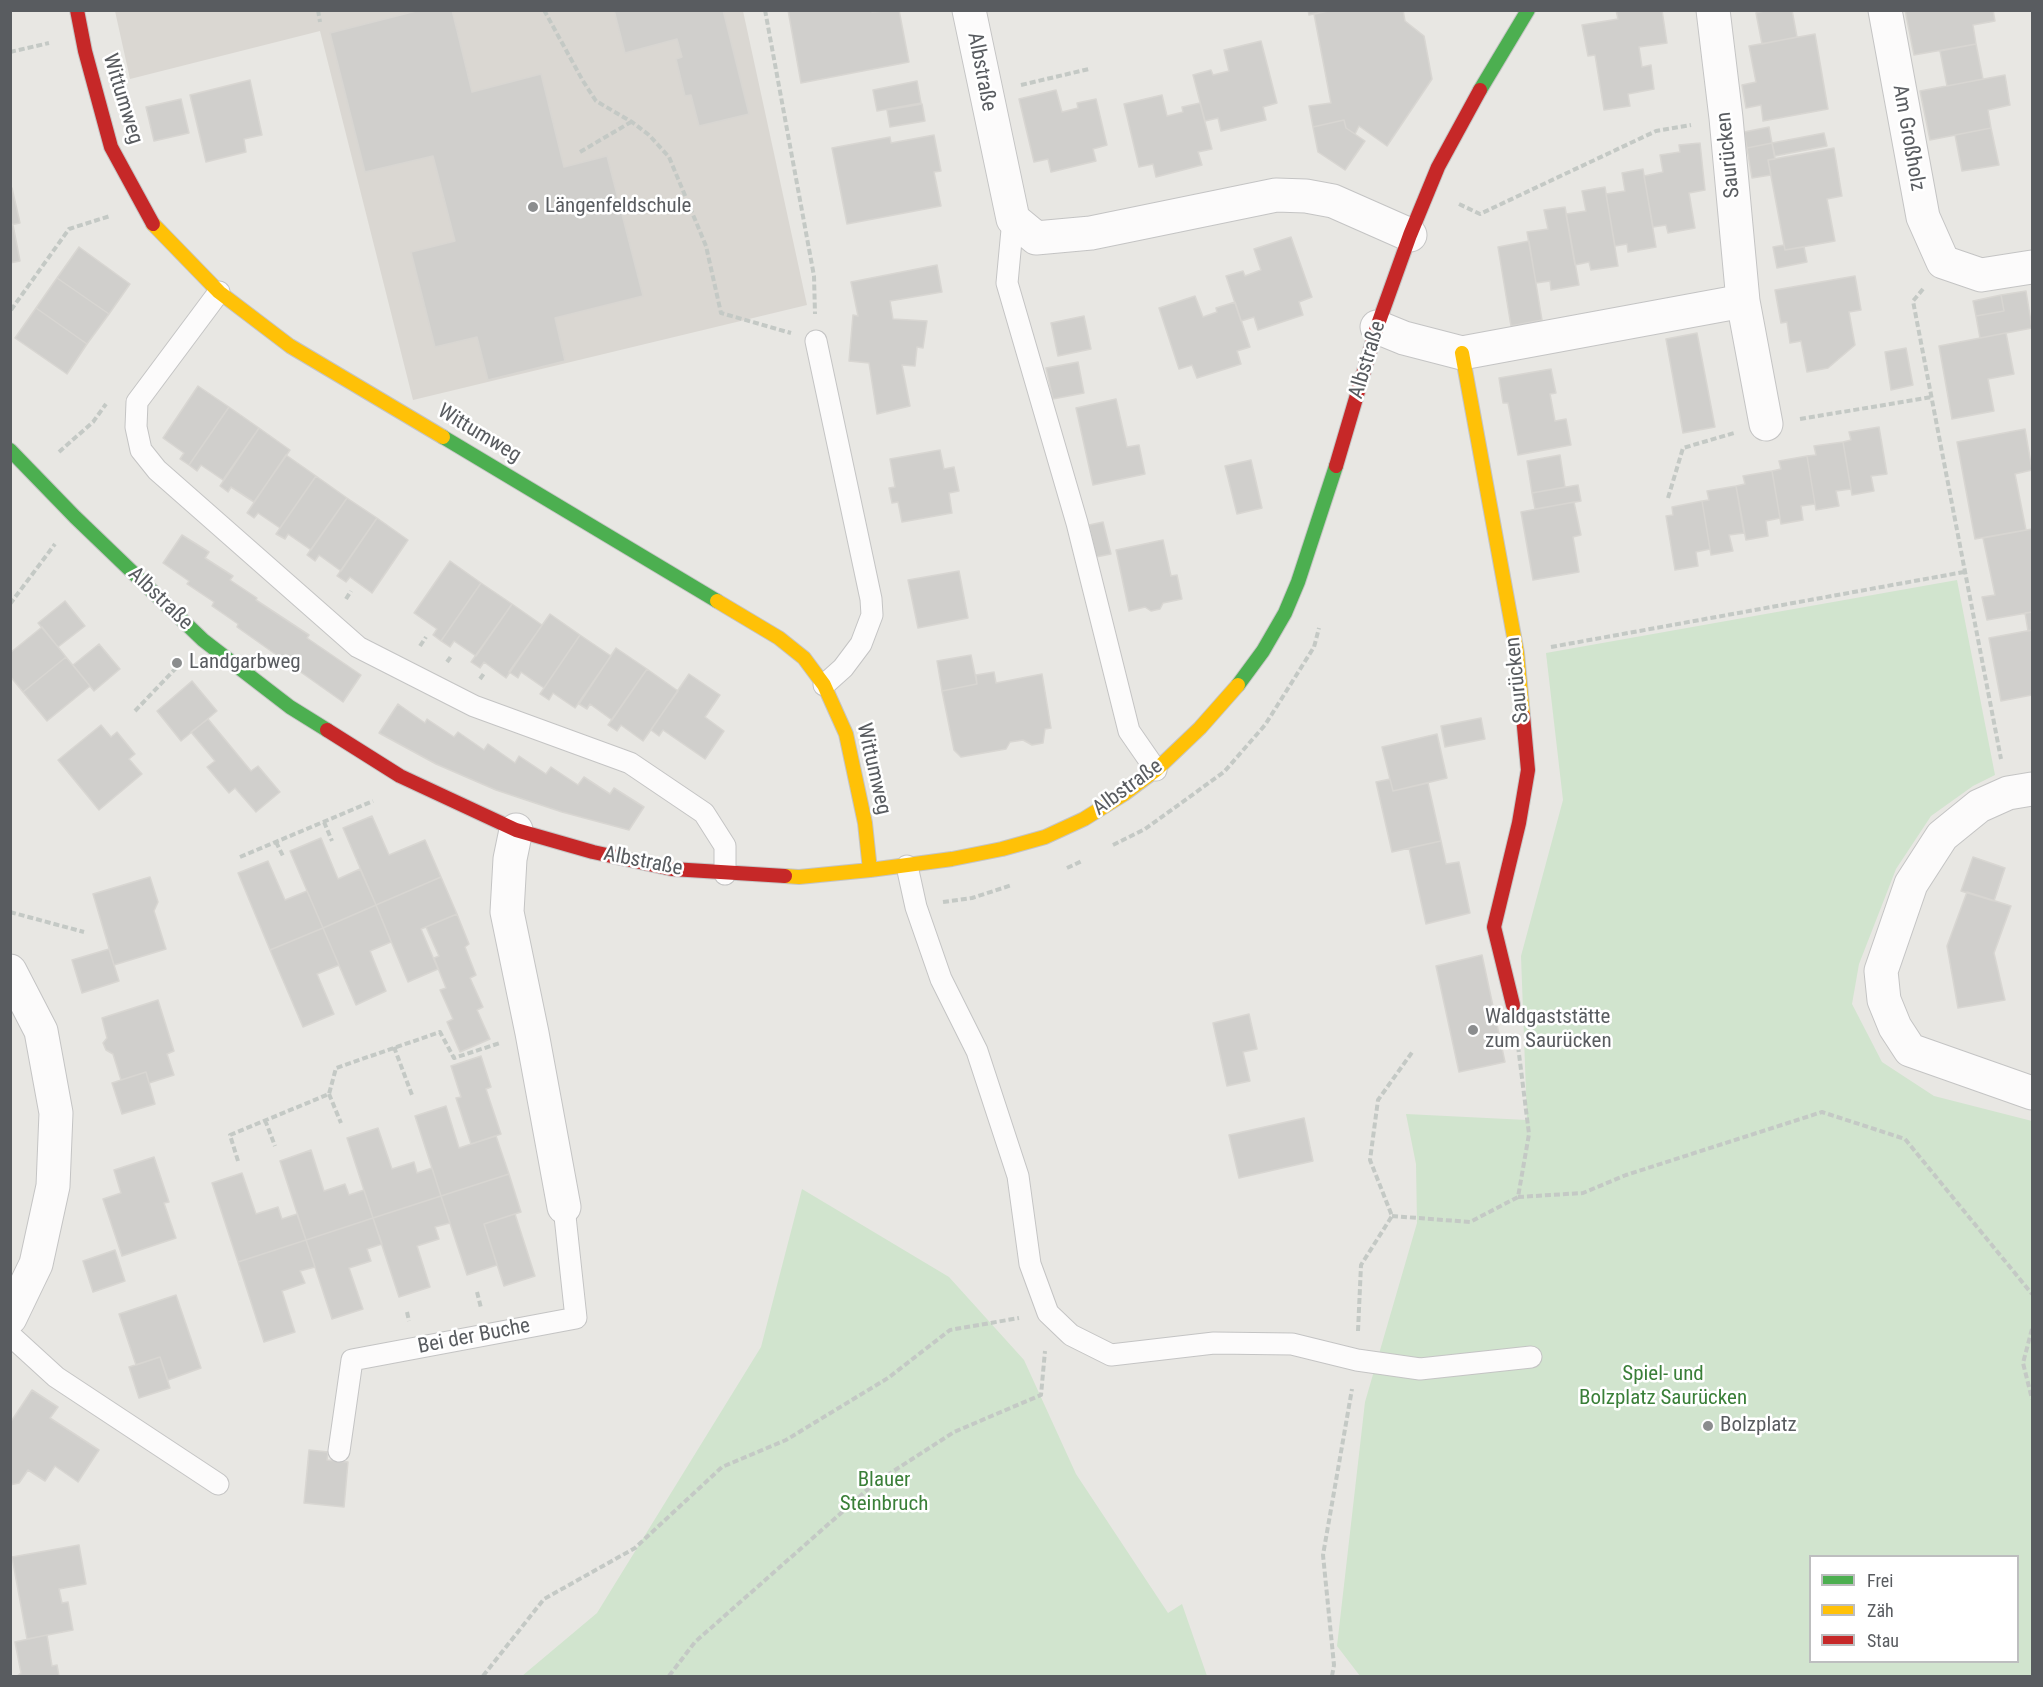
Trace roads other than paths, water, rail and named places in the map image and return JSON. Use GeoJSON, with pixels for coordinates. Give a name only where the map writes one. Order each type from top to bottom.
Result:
{"type":"FeatureCollection","features":[{"type":"Feature","properties":{"kind":"street","name":"Wittumweg"},"geometry":{"type":"LineString","coordinates":[[77,10],[85,51],[111,147],[151,222],[219,292],[290,346],[779,638],[804,658],[824,685],[846,734],[865,823],[870,870]]}},
{"type":"Feature","properties":{"kind":"street","name":"Albstraße"},"geometry":{"type":"LineString","coordinates":[[969,10],[1013,219]]}},
{"type":"Feature","properties":{"kind":"street","name":"Albstraße"},"geometry":{"type":"LineString","coordinates":[[10,450],[75,517],[203,640],[290,708],[400,776],[516,830],[593,852],[672,869],[799,877],[907,866],[992,851],[1045,837],[1084,819],[1124,794],[1156,770],[1235,690],[1263,651],[1285,613],[1298,582],[1334,472],[1377,327],[1410,235],[1438,167],[1479,91],[1528,10]]}},
{"type":"Feature","properties":{"kind":"street","name":"Saurücken"},"geometry":{"type":"LineString","coordinates":[[1713,10],[1726,118],[1743,300],[1766,424]]}},
{"type":"Feature","properties":{"kind":"street","name":"Am Großholz"},"geometry":{"type":"LineString","coordinates":[[1885,10],[1923,217],[1943,262],[1981,275],[2032,267]]}},
{"type":"Feature","properties":{"kind":"street"},"geometry":{"type":"LineString","coordinates":[[1013,219],[1036,238],[1091,233],[1276,195],[1306,196],[1333,201],[1410,235]]}},
{"type":"Feature","properties":{"kind":"street"},"geometry":{"type":"LineString","coordinates":[[1377,327],[1404,338],[1462,353],[1743,300]]}},
{"type":"Feature","properties":{"kind":"street","name":"Saurücken"},"geometry":{"type":"LineString","coordinates":[[1462,353],[1517,653],[1528,770],[1519,823],[1494,927],[1513,1005]]}},
{"type":"Feature","properties":{"kind":"street"},"geometry":{"type":"LineString","coordinates":[[2020,791],[1979,806],[1942,836],[1911,885],[1881,971],[1884,1000],[1895,1027],[1910,1050],[2032,1093]]}},
{"type":"Feature","properties":{"kind":"street"},"geometry":{"type":"LineString","coordinates":[[516,830],[510,859],[507,912],[564,1207]]}},
{"type":"Feature","properties":{"kind":"street"},"geometry":{"type":"LineString","coordinates":[[10,971],[41,1031],[56,1113],[53,1186],[36,1264],[10,1318]]}},
{"type":"Feature","properties":{"kind":"lane"},"geometry":{"type":"LineString","coordinates":[[1013,219],[1007,283],[1077,523],[1129,731],[1156,770]]}},
{"type":"Feature","properties":{"kind":"lane"},"geometry":{"type":"LineString","coordinates":[[219,292],[137,402],[136,427],[141,450],[158,470],[358,647],[474,706],[630,763],[704,813],[725,846],[725,874]]}},
{"type":"Feature","properties":{"kind":"lane"},"geometry":{"type":"LineString","coordinates":[[816,341],[871,599],[872,615],[861,644],[843,668],[824,685]]}},
{"type":"Feature","properties":{"kind":"lane"},"geometry":{"type":"LineString","coordinates":[[907,866],[916,907],[941,979],[977,1051],[1018,1176],[1030,1264],[1048,1313],[1071,1335],[1111,1355],[1214,1342],[1292,1344],[1357,1360],[1420,1369],[1531,1357]]}},
{"type":"Feature","properties":{"kind":"lane","name":"Bei der Buche"},"geometry":{"type":"LineString","coordinates":[[339,1451],[352,1360],[576,1318],[564,1207]]}},
{"type":"Feature","properties":{"kind":"lane"},"geometry":{"type":"LineString","coordinates":[[10,1335],[56,1377],[218,1484]]}},
{"type":"Feature","properties":{"kind":"place","name":"Längenfeldschule"},"geometry":{"type":"Point","coordinates":[533,207]}},
{"type":"Feature","properties":{"kind":"place","name":"Landgarbweg"},"geometry":{"type":"Point","coordinates":[177,663]}},
{"type":"Feature","properties":{"kind":"place","name":"Waldgaststätte zum Saurücken"},"geometry":{"type":"Point","coordinates":[1473,1030]}},
{"type":"Feature","properties":{"kind":"place","name":"Bolzplatz"},"geometry":{"type":"Point","coordinates":[1708,1426]}},
{"type":"Feature","properties":{"kind":"park label","name":"Spiel- und Bolzplatz Saurücken"},"geometry":{"type":"Point","coordinates":[1663,1387]}},
{"type":"Feature","properties":{"kind":"park label","name":"Blauer Steinbruch"},"geometry":{"type":"Point","coordinates":[884,1493]}}]}
